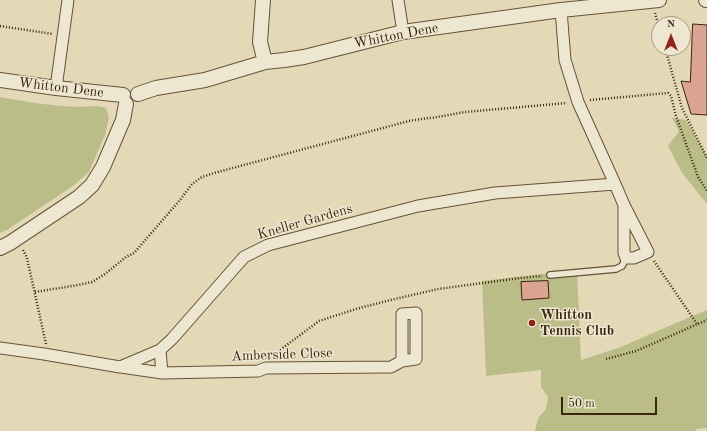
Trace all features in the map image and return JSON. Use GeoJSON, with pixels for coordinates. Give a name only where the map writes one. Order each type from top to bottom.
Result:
{"type":"FeatureCollection","features":[{"type":"Feature","properties":{"kind":"street"},"geometry":{"type":"LineString","coordinates":[[56,88],[68,0]]}},
{"type":"Feature","properties":{"kind":"street"},"geometry":{"type":"LineString","coordinates":[[264,0],[260,42],[265,62]]}},
{"type":"Feature","properties":{"kind":"street"},"geometry":{"type":"LineString","coordinates":[[398,0],[403,32]]}},
{"type":"Feature","properties":{"kind":"street","name":"Whitton Dene"},"geometry":{"type":"LineString","coordinates":[[0,80],[125,99],[132,104],[137,102],[138,94],[156,88],[205,80],[265,62],[304,57],[403,32],[561,10],[659,0]]}},
{"type":"Feature","properties":{"kind":"street"},"geometry":{"type":"LineString","coordinates":[[561,10],[565,60],[578,102],[624,205],[648,252],[634,258],[626,258],[624,253],[624,205]]}},
{"type":"Feature","properties":{"kind":"street"},"geometry":{"type":"LineString","coordinates":[[0,248],[17,239],[79,197],[92,185],[103,167],[123,120],[125,99]]}},
{"type":"Feature","properties":{"kind":"street","name":"Kneller Gardens"},"geometry":{"type":"LineString","coordinates":[[120,367],[160,350],[172,339],[244,257],[268,245],[418,206],[495,193],[615,184]]}},
{"type":"Feature","properties":{"kind":"street"},"geometry":{"type":"LineString","coordinates":[[0,348],[120,367]]}},
{"type":"Feature","properties":{"kind":"street"},"geometry":{"type":"LineString","coordinates":[[160,350],[162,373]]}},
{"type":"Feature","properties":{"kind":"street","name":"Amberside Close"},"geometry":{"type":"LineString","coordinates":[[120,367],[162,373],[258,371],[266,368],[391,366],[402,361]]}},
{"type":"Feature","properties":{"kind":"lane"},"geometry":{"type":"LineString","coordinates":[[550,276],[616,269],[622,266],[626,258]]}},
{"type":"Feature","properties":{"kind":"path"},"geometry":{"type":"LineString","coordinates":[[0,26],[63,36]]}},
{"type":"Feature","properties":{"kind":"path"},"geometry":{"type":"LineString","coordinates":[[667,56],[682,108],[707,158]]}},
{"type":"Feature","properties":{"kind":"path"},"geometry":{"type":"LineString","coordinates":[[35,292],[92,282],[105,274],[126,257],[134,253],[192,184],[202,177],[409,121],[465,112],[668,93],[671,96],[676,116],[698,177],[707,191]]}},
{"type":"Feature","properties":{"kind":"path"},"geometry":{"type":"LineString","coordinates":[[17,239],[27,258],[35,292],[46,342],[44,354]]}},
{"type":"Feature","properties":{"kind":"path"},"geometry":{"type":"LineString","coordinates":[[648,252],[697,324]]}},
{"type":"Feature","properties":{"kind":"path"},"geometry":{"type":"LineString","coordinates":[[606,359],[636,351],[707,320]]}},
{"type":"Feature","properties":{"kind":"green space"},"geometry":{"type":"Polygon","coordinates":[[[0,97],[58,106],[102,107],[106,108],[109,118],[105,135],[89,172],[73,186],[7,230],[0,233],[0,97]]]}},
{"type":"Feature","properties":{"kind":"green space"},"geometry":{"type":"Polygon","coordinates":[[[672,118],[686,120],[707,156],[707,204],[682,173],[668,146],[679,131],[672,118]]]}},
{"type":"Feature","properties":{"kind":"green space"},"geometry":{"type":"Polygon","coordinates":[[[577,270],[581,360],[621,347],[707,310],[707,431],[706,428],[696,429],[695,431],[535,431],[538,418],[546,409],[548,397],[541,387],[541,370],[486,376],[482,281],[577,270]]]}},
{"type":"Feature","properties":{"kind":"building"},"geometry":{"type":"Polygon","coordinates":[[[693,24],[707,25],[707,115],[691,114],[681,81],[690,82],[693,24]]]}},
{"type":"Feature","properties":{"kind":"building","name":"Whitton Tennis Club"},"geometry":{"type":"Polygon","coordinates":[[[548,281],[549,298],[522,300],[521,282],[548,281]]]}},
{"type":"Feature","properties":{"kind":"place","name":"Whitton Tennis Club"},"geometry":{"type":"Point","coordinates":[532,323]}}]}
